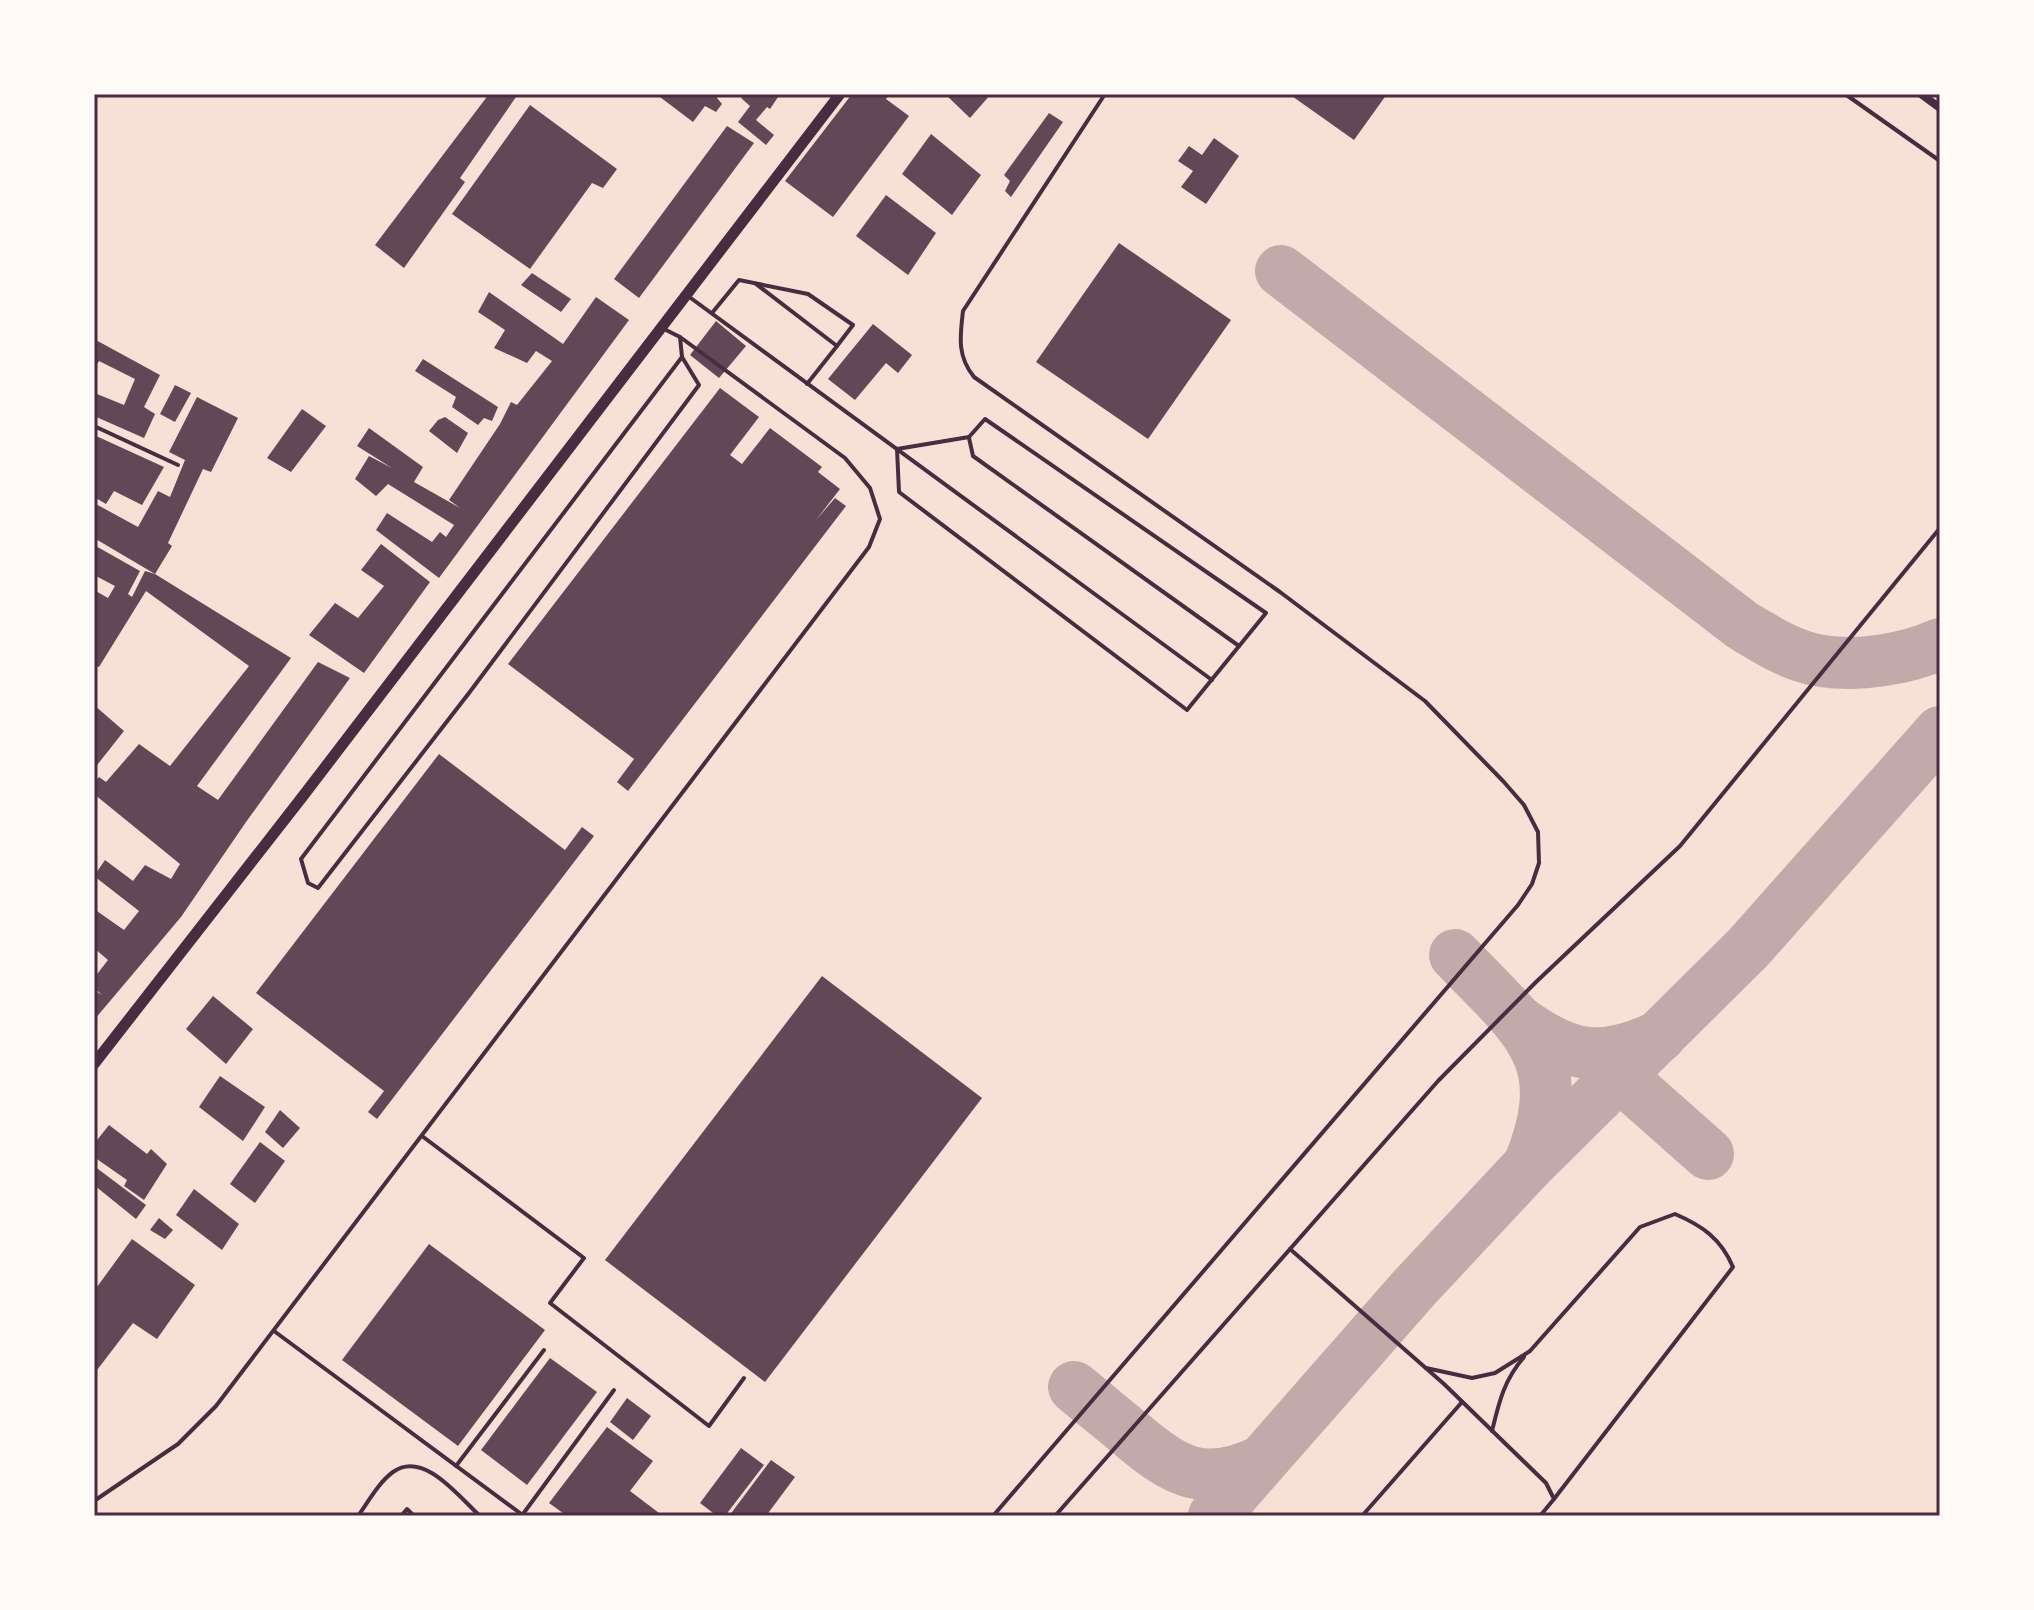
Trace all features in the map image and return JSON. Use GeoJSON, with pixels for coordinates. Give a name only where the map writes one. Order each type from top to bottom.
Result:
{"type":"FeatureCollection","features":[{"type":"Feature","properties":{"kind":"street"},"geometry":{"type":"LineString","coordinates":[[94,1064],[313,784],[840,94]]}},
{"type":"Feature","properties":{"kind":"street"},"geometry":{"type":"LineString","coordinates":[[1921,94],[1940,108]]}},
{"type":"Feature","properties":{"kind":"lane"},"geometry":{"type":"LineString","coordinates":[[993,1516],[1518,905],[1532,884],[1539,863],[1538,832],[1524,805],[1425,701],[1280,592],[974,377],[964,364],[959,343],[963,311],[1105,94]]}},
{"type":"Feature","properties":{"kind":"lane"},"geometry":{"type":"LineString","coordinates":[[1845,94],[1940,161]]}},
{"type":"Feature","properties":{"kind":"lane"},"geometry":{"type":"LineString","coordinates":[[711,314],[739,280],[808,294],[853,325],[807,384]]}},
{"type":"Feature","properties":{"kind":"lane"},"geometry":{"type":"LineString","coordinates":[[754,283],[837,346]]}},
{"type":"Feature","properties":{"kind":"lane"},"geometry":{"type":"LineString","coordinates":[[686,294],[1212,680]]}},
{"type":"Feature","properties":{"kind":"lane"},"geometry":{"type":"LineString","coordinates":[[94,1501],[178,1444],[216,1406],[869,547],[880,519],[870,488],[845,458],[662,327]]}},
{"type":"Feature","properties":{"kind":"lane"},"geometry":{"type":"LineString","coordinates":[[680,337],[682,357],[699,385],[469,693],[318,888],[308,883],[301,859],[682,357]]}},
{"type":"Feature","properties":{"kind":"lane"},"geometry":{"type":"LineString","coordinates":[[985,419],[1266,613],[1187,710],[899,492],[897,449],[969,437],[985,419]]}},
{"type":"Feature","properties":{"kind":"lane"},"geometry":{"type":"LineString","coordinates":[[94,426],[178,465]]}},
{"type":"Feature","properties":{"kind":"lane"},"geometry":{"type":"LineString","coordinates":[[969,437],[973,456],[1239,646]]}},
{"type":"Feature","properties":{"kind":"lane"},"geometry":{"type":"LineString","coordinates":[[1055,1516],[1469,1048],[1680,846],[1940,528]]}},
{"type":"Feature","properties":{"kind":"lane"},"geometry":{"type":"LineString","coordinates":[[422,1136],[584,1258],[550,1303],[709,1426],[744,1378]]}},
{"type":"Feature","properties":{"kind":"lane"},"geometry":{"type":"LineString","coordinates":[[1492,1431],[1500,1396],[1511,1373],[1640,1227],[1675,1214],[1696,1223],[1725,1247],[1733,1267],[1540,1516]]}},
{"type":"Feature","properties":{"kind":"lane"},"geometry":{"type":"LineString","coordinates":[[1290,1249],[1462,1402],[1546,1483],[1554,1499]]}},
{"type":"Feature","properties":{"kind":"lane"},"geometry":{"type":"LineString","coordinates":[[274,1331],[523,1516],[614,1390]]}},
{"type":"Feature","properties":{"kind":"lane"},"geometry":{"type":"LineString","coordinates":[[456,1466],[544,1350]]}},
{"type":"Feature","properties":{"kind":"lane"},"geometry":{"type":"LineString","coordinates":[[1426,1368],[1472,1378],[1495,1373],[1530,1351]]}},
{"type":"Feature","properties":{"kind":"lane"},"geometry":{"type":"LineString","coordinates":[[1362,1516],[1462,1402]]}},
{"type":"Feature","properties":{"kind":"lane"},"geometry":{"type":"LineString","coordinates":[[358,1516],[396,1469],[412,1465],[429,1470],[480,1516]]}},
{"type":"Feature","properties":{"kind":"lane"},"geometry":{"type":"LineString","coordinates":[[401,1516],[407,1509],[414,1516]]}},
{"type":"Feature","properties":{"kind":"building"},"geometry":{"type":"Polygon","coordinates":[[[489,94],[513,94],[516,97],[460,178],[465,182],[404,268],[375,245],[489,94]]]}},
{"type":"Feature","properties":{"kind":"building"},"geometry":{"type":"Polygon","coordinates":[[[656,94],[720,94],[717,98],[722,104],[716,112],[705,106],[693,122],[656,94]]]}},
{"type":"Feature","properties":{"kind":"building"},"geometry":{"type":"Polygon","coordinates":[[[745,94],[780,94],[770,109],[767,107],[756,120],[774,135],[766,145],[738,122],[750,106],[741,98],[745,94]]]}},
{"type":"Feature","properties":{"kind":"building"},"geometry":{"type":"Polygon","coordinates":[[[852,94],[890,94],[886,99],[909,116],[833,217],[785,181],[852,94]]]}},
{"type":"Feature","properties":{"kind":"building"},"geometry":{"type":"Polygon","coordinates":[[[945,94],[991,94],[970,118],[945,94]]]}},
{"type":"Feature","properties":{"kind":"building"},"geometry":{"type":"Polygon","coordinates":[[[1289,94],[1387,94],[1354,140],[1289,94]]]}},
{"type":"Feature","properties":{"kind":"building"},"geometry":{"type":"Polygon","coordinates":[[[530,105],[617,169],[603,188],[592,183],[530,269],[452,214],[530,105]]]}},
{"type":"Feature","properties":{"kind":"building"},"geometry":{"type":"Polygon","coordinates":[[[1049,113],[1063,122],[1011,197],[1005,191],[1010,181],[1004,175],[1049,113]]]}},
{"type":"Feature","properties":{"kind":"building"},"geometry":{"type":"Polygon","coordinates":[[[727,126],[754,143],[639,298],[614,279],[727,126]]]}},
{"type":"Feature","properties":{"kind":"building"},"geometry":{"type":"Polygon","coordinates":[[[931,134],[981,175],[952,215],[902,174],[931,134]]]}},
{"type":"Feature","properties":{"kind":"building"},"geometry":{"type":"Polygon","coordinates":[[[1214,138],[1239,156],[1206,204],[1181,187],[1193,171],[1178,161],[1189,146],[1202,155],[1214,138]]]}},
{"type":"Feature","properties":{"kind":"building"},"geometry":{"type":"Polygon","coordinates":[[[886,195],[936,233],[908,275],[856,236],[886,195]]]}},
{"type":"Feature","properties":{"kind":"building"},"geometry":{"type":"Polygon","coordinates":[[[1119,243],[1231,320],[1148,439],[1036,362],[1119,243]]]}},
{"type":"Feature","properties":{"kind":"building"},"geometry":{"type":"Polygon","coordinates":[[[532,273],[571,299],[561,312],[521,285],[532,273]]]}},
{"type":"Feature","properties":{"kind":"building"},"geometry":{"type":"Polygon","coordinates":[[[489,292],[563,344],[596,297],[629,320],[439,578],[376,530],[387,513],[432,542],[440,532],[446,537],[454,525],[388,484],[376,496],[355,479],[369,456],[392,468],[357,446],[369,428],[423,467],[414,482],[460,508],[449,500],[500,424],[511,402],[517,405],[552,361],[536,351],[527,363],[494,348],[505,330],[478,312],[489,292]]]}},
{"type":"Feature","properties":{"kind":"building"},"geometry":{"type":"Polygon","coordinates":[[[716,321],[746,346],[719,378],[690,355],[716,321]]]}},
{"type":"Feature","properties":{"kind":"building"},"geometry":{"type":"Polygon","coordinates":[[[873,324],[912,355],[898,373],[886,363],[855,400],[828,379],[873,324]]]}},
{"type":"Feature","properties":{"kind":"building"},"geometry":{"type":"Polygon","coordinates":[[[94,339],[160,375],[144,407],[155,414],[144,438],[94,416],[97,394],[124,405],[135,379],[99,361],[94,369],[94,339]]]}},
{"type":"Feature","properties":{"kind":"building"},"geometry":{"type":"Polygon","coordinates":[[[423,359],[498,407],[492,421],[484,418],[478,425],[452,407],[456,397],[415,371],[423,359]]]}},
{"type":"Feature","properties":{"kind":"building"},"geometry":{"type":"Polygon","coordinates":[[[175,385],[191,393],[175,422],[160,414],[175,385]]]}},
{"type":"Feature","properties":{"kind":"building"},"geometry":{"type":"Polygon","coordinates":[[[720,388],[759,417],[730,455],[742,464],[770,428],[822,467],[818,472],[840,489],[816,520],[835,498],[846,506],[628,791],[617,782],[634,759],[508,664],[720,388]]]}},
{"type":"Feature","properties":{"kind":"building"},"geometry":{"type":"Polygon","coordinates":[[[197,397],[238,418],[211,472],[203,469],[168,543],[172,546],[155,574],[94,538],[94,503],[138,527],[158,491],[170,497],[185,460],[169,452],[197,397]]]}},
{"type":"Feature","properties":{"kind":"building"},"geometry":{"type":"Polygon","coordinates":[[[302,409],[326,426],[291,472],[267,458],[302,409]]]}},
{"type":"Feature","properties":{"kind":"building"},"geometry":{"type":"Polygon","coordinates":[[[445,417],[468,433],[457,453],[429,431],[445,417]]]}},
{"type":"Feature","properties":{"kind":"building"},"geometry":{"type":"Polygon","coordinates":[[[94,435],[164,467],[142,505],[114,491],[106,504],[94,497],[94,435]]]}},
{"type":"Feature","properties":{"kind":"building"},"geometry":{"type":"Polygon","coordinates":[[[381,544],[430,582],[364,673],[309,635],[335,603],[358,618],[384,586],[361,570],[381,544]]]}},
{"type":"Feature","properties":{"kind":"building"},"geometry":{"type":"Polygon","coordinates":[[[94,545],[140,571],[128,594],[132,597],[145,571],[155,574],[291,658],[197,786],[218,800],[318,662],[350,678],[181,917],[94,1020],[94,990],[102,995],[94,988],[94,978],[108,960],[94,948],[94,909],[124,930],[139,911],[94,876],[105,860],[133,881],[145,865],[171,879],[180,864],[94,794],[94,783],[99,777],[106,782],[139,744],[170,766],[249,666],[146,591],[99,667],[94,666],[94,590],[108,598],[115,586],[94,575],[94,545]]]}},
{"type":"Feature","properties":{"kind":"building"},"geometry":{"type":"Polygon","coordinates":[[[94,705],[124,731],[94,769],[94,705]]]}},
{"type":"Feature","properties":{"kind":"building"},"geometry":{"type":"Polygon","coordinates":[[[439,754],[565,850],[582,827],[594,836],[377,1119],[368,1112],[384,1091],[256,993],[439,754]]]}},
{"type":"Feature","properties":{"kind":"building"},"geometry":{"type":"Polygon","coordinates":[[[822,976],[982,1098],[765,1382],[605,1260],[822,976]]]}},
{"type":"Feature","properties":{"kind":"building"},"geometry":{"type":"Polygon","coordinates":[[[213,996],[253,1029],[226,1064],[186,1029],[213,996]]]}},
{"type":"Feature","properties":{"kind":"building"},"geometry":{"type":"Polygon","coordinates":[[[220,1076],[265,1107],[243,1141],[199,1107],[220,1076]]]}},
{"type":"Feature","properties":{"kind":"building"},"geometry":{"type":"Polygon","coordinates":[[[280,1110],[300,1128],[283,1148],[265,1132],[280,1110]]]}},
{"type":"Feature","properties":{"kind":"building"},"geometry":{"type":"Polygon","coordinates":[[[109,1125],[147,1154],[151,1149],[167,1164],[144,1200],[124,1186],[127,1180],[94,1157],[94,1144],[109,1125]]]}},
{"type":"Feature","properties":{"kind":"building"},"geometry":{"type":"Polygon","coordinates":[[[260,1142],[285,1161],[255,1203],[230,1184],[260,1142]]]}},
{"type":"Feature","properties":{"kind":"building"},"geometry":{"type":"Polygon","coordinates":[[[94,1166],[146,1205],[136,1219],[94,1185],[94,1166]]]}},
{"type":"Feature","properties":{"kind":"building"},"geometry":{"type":"Polygon","coordinates":[[[194,1189],[239,1224],[222,1250],[176,1215],[194,1189]]]}},
{"type":"Feature","properties":{"kind":"building"},"geometry":{"type":"Polygon","coordinates":[[[159,1218],[173,1230],[165,1239],[150,1230],[159,1218]]]}},
{"type":"Feature","properties":{"kind":"building"},"geometry":{"type":"Polygon","coordinates":[[[132,1239],[195,1285],[157,1339],[133,1323],[94,1374],[94,1291],[132,1239]]]}},
{"type":"Feature","properties":{"kind":"building"},"geometry":{"type":"Polygon","coordinates":[[[429,1244],[545,1330],[458,1446],[342,1360],[429,1244]]]}},
{"type":"Feature","properties":{"kind":"building"},"geometry":{"type":"Polygon","coordinates":[[[550,1358],[597,1392],[527,1485],[481,1450],[550,1358]]]}},
{"type":"Feature","properties":{"kind":"building"},"geometry":{"type":"Polygon","coordinates":[[[627,1398],[651,1416],[633,1440],[610,1422],[627,1398]]]}},
{"type":"Feature","properties":{"kind":"building"},"geometry":{"type":"Polygon","coordinates":[[[607,1427],[653,1461],[630,1491],[663,1516],[567,1516],[549,1503],[607,1427]]]}},
{"type":"Feature","properties":{"kind":"building"},"geometry":{"type":"Polygon","coordinates":[[[741,1448],[764,1465],[725,1516],[717,1516],[700,1503],[741,1448]]]}},
{"type":"Feature","properties":{"kind":"building"},"geometry":{"type":"Polygon","coordinates":[[[771,1460],[795,1477],[766,1516],[729,1516],[771,1460]]]}},
{"type":"Feature","properties":{"kind":"taxiway"},"geometry":{"type":"LineString","coordinates":[[1281,271],[1742,625],[1771,642],[1811,659],[1836,663],[1898,658],[1940,644]]}},
{"type":"Feature","properties":{"kind":"taxiway"},"geometry":{"type":"LineString","coordinates":[[1214,1516],[1414,1288],[1529,1165],[1748,948],[1940,732]]}},
{"type":"Feature","properties":{"kind":"taxiway"},"geometry":{"type":"LineString","coordinates":[[1455,955],[1502,1003],[1535,1047],[1543,1070],[1546,1097],[1541,1128],[1529,1165]]}},
{"type":"Feature","properties":{"kind":"taxiway"},"geometry":{"type":"LineString","coordinates":[[1516,1019],[1552,1042],[1585,1053],[1620,1051],[1660,1036]]}},
{"type":"Feature","properties":{"kind":"taxiway"},"geometry":{"type":"LineString","coordinates":[[1620,1076],[1708,1154]]}},
{"type":"Feature","properties":{"kind":"taxiway"},"geometry":{"type":"LineString","coordinates":[[1074,1387],[1148,1448],[1178,1467],[1208,1475],[1224,1474],[1262,1461]]}}]}
